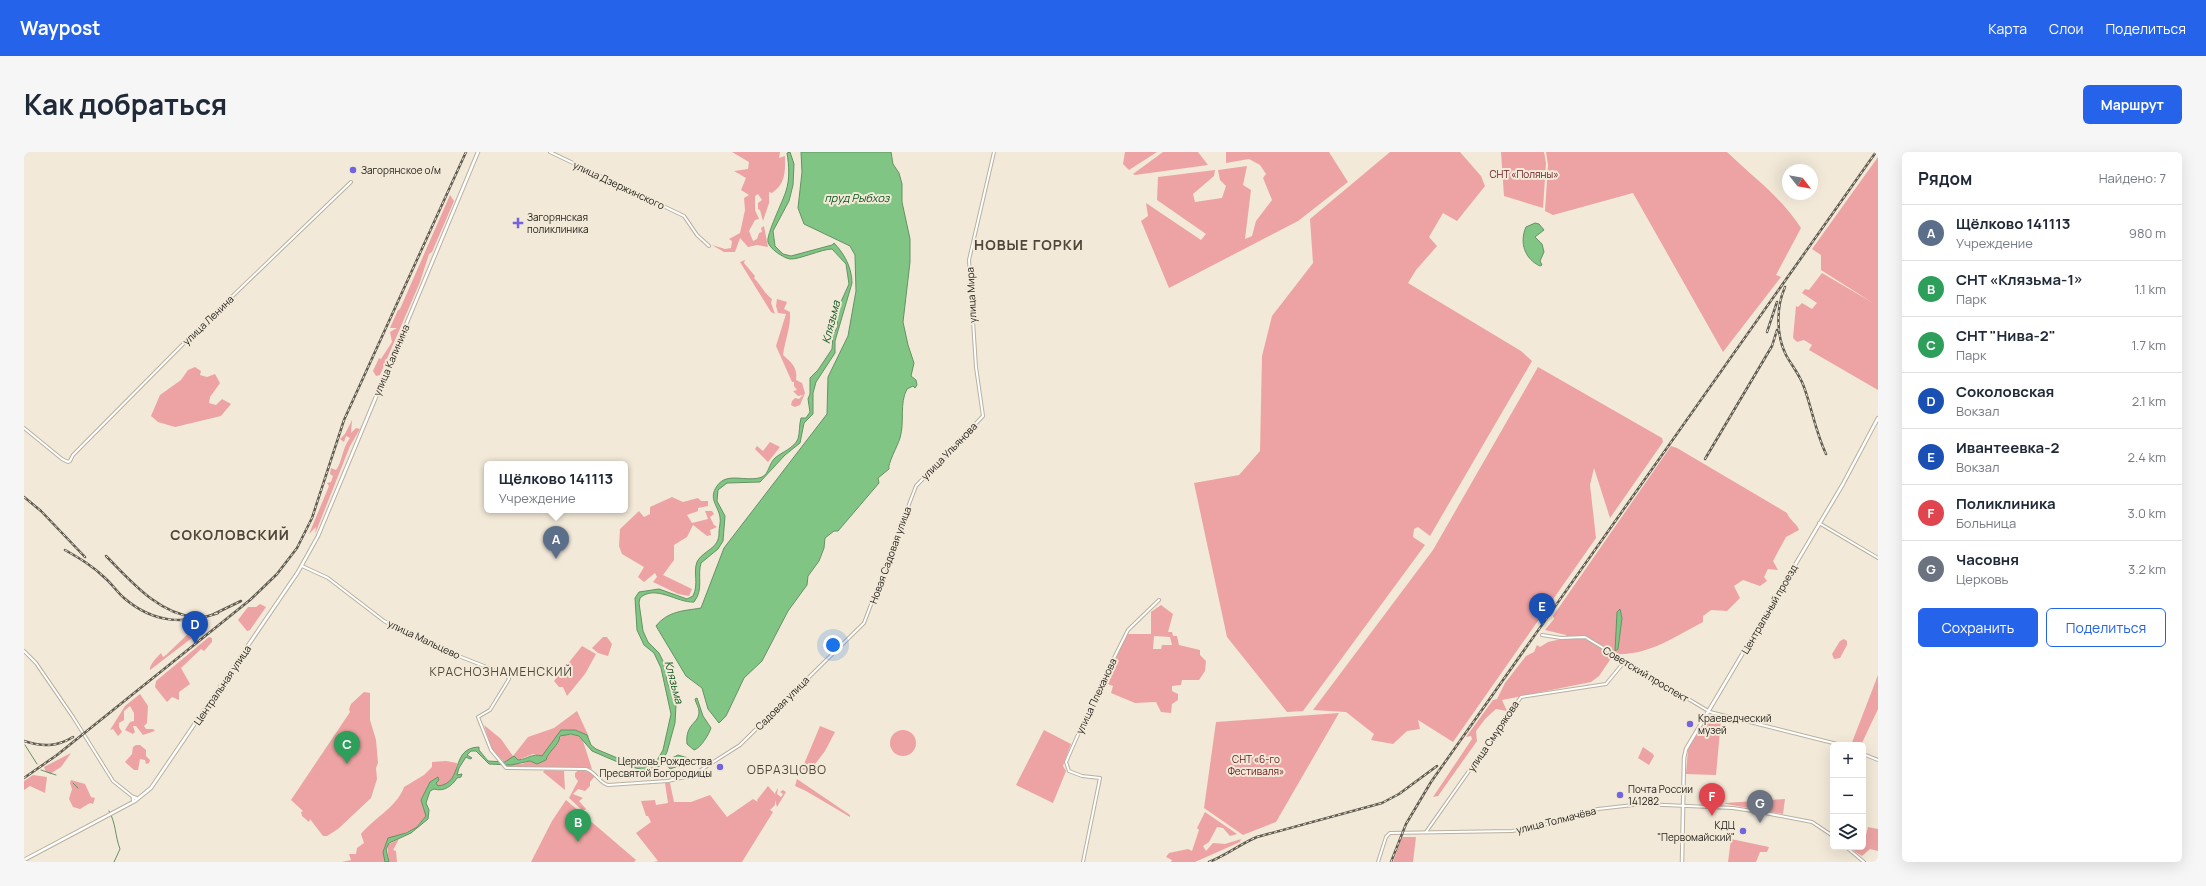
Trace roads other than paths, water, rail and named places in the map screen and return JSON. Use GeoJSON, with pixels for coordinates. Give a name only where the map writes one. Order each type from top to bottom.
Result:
{"type":"FeatureCollection","features":[{"type":"Feature","properties":{"kind":"main road","name":"улица Калинина"},"geometry":{"type":"LineString","coordinates":[[302,566],[318,536],[478,152]]}},
{"type":"Feature","properties":{"kind":"main road","name":"Центральный проезд"},"geometry":{"type":"LineString","coordinates":[[1682,862],[1684,753],[1846,479],[1878,418]]}},
{"type":"Feature","properties":{"kind":"main road","name":"Центральная улица"},"geometry":{"type":"LineString","coordinates":[[24,860],[111,813],[147,791],[158,779],[302,566]]}},
{"type":"Feature","properties":{"kind":"street","name":"улица Дзержинского"},"geometry":{"type":"LineString","coordinates":[[550,152],[670,208],[687,219],[697,235],[709,246]]}},
{"type":"Feature","properties":{"kind":"street","name":"улица Мира"},"geometry":{"type":"LineString","coordinates":[[982,416],[976,368],[969,260],[994,152]]}},
{"type":"Feature","properties":{"kind":"street","name":"улица Ленина"},"geometry":{"type":"LineString","coordinates":[[24,428],[62,459],[69,462],[72,455],[142,385],[351,182]]}},
{"type":"Feature","properties":{"kind":"street","name":"улица Ульянова"},"geometry":{"type":"LineString","coordinates":[[916,486],[982,416]]}},
{"type":"Feature","properties":{"kind":"street","name":"Новая Садовая улица"},"geometry":{"type":"LineString","coordinates":[[864,623],[916,486]]}},
{"type":"Feature","properties":{"kind":"street"},"geometry":{"type":"LineString","coordinates":[[1819,523],[1878,558]]}},
{"type":"Feature","properties":{"kind":"street","name":"улица Мальцево"},"geometry":{"type":"LineString","coordinates":[[302,566],[328,578],[384,621],[406,633],[433,646],[507,675],[509,679],[490,710],[479,714],[491,750],[504,767]]}},
{"type":"Feature","properties":{"kind":"street","name":"улица Плеханова"},"geometry":{"type":"LineString","coordinates":[[1083,862],[1100,778],[1082,776],[1069,771],[1066,762],[1094,698],[1128,630],[1159,600]]}},
{"type":"Feature","properties":{"kind":"street","name":"Садовая улица"},"geometry":{"type":"LineString","coordinates":[[504,767],[511,769],[586,769],[593,772],[603,784],[668,781],[693,775],[740,745],[864,623]]}},
{"type":"Feature","properties":{"kind":"street","name":"Советский проспект"},"geometry":{"type":"LineString","coordinates":[[1542,635],[1561,638],[1585,637],[1708,711],[1830,742]]}},
{"type":"Feature","properties":{"kind":"street"},"geometry":{"type":"LineString","coordinates":[[24,651],[36,663],[73,717],[113,781],[134,798]]}},
{"type":"Feature","properties":{"kind":"street","name":"улица Смурякова"},"geometry":{"type":"LineString","coordinates":[[1426,832],[1520,697],[1606,684],[1625,661]]}},
{"type":"Feature","properties":{"kind":"street"},"geometry":{"type":"LineString","coordinates":[[1866,755],[1878,760]]}},
{"type":"Feature","properties":{"kind":"street","name":"улица Толмачёва"},"geometry":{"type":"LineString","coordinates":[[1378,862],[1386,837],[1390,832],[1512,831],[1590,811],[1621,805],[1683,805]]}},
{"type":"Feature","properties":{"kind":"street"},"geometry":{"type":"LineString","coordinates":[[1683,805],[1734,808],[1788,816],[1812,822],[1830,834]]}},
{"type":"Feature","properties":{"kind":"street"},"geometry":{"type":"LineString","coordinates":[[1850,850],[1864,862]]}},
{"type":"Feature","properties":{"kind":"water"},"geometry":{"type":"Polygon","coordinates":[[[790,152],[794,164],[793,185],[789,201],[773,231],[775,246],[783,254],[791,256],[832,245],[834,243],[840,250],[848,265],[852,277],[852,283],[835,341],[835,353],[816,382],[813,393],[813,414],[804,423],[800,443],[785,455],[760,482],[727,483],[718,490],[717,501],[725,516],[723,541],[718,549],[701,563],[700,587],[694,602],[687,602],[659,593],[646,594],[640,598],[639,603],[643,631],[648,642],[659,653],[663,661],[666,668],[667,681],[676,705],[675,723],[667,752],[660,766],[649,771],[627,766],[592,751],[579,736],[571,734],[560,736],[558,743],[546,760],[537,764],[530,761],[511,765],[489,764],[476,751],[471,751],[467,755],[472,758],[470,759],[466,757],[459,768],[457,775],[462,774],[461,777],[457,778],[453,784],[447,788],[441,790],[434,789],[430,791],[426,803],[429,810],[428,819],[411,833],[389,843],[386,849],[389,862],[385,862],[383,852],[388,838],[406,833],[417,827],[426,816],[421,800],[430,782],[438,777],[439,780],[436,783],[438,786],[446,784],[452,779],[464,753],[470,749],[479,747],[479,750],[488,761],[505,762],[514,756],[518,760],[535,755],[542,756],[561,730],[575,730],[587,735],[591,745],[596,749],[634,765],[648,767],[655,764],[663,750],[671,714],[661,668],[654,653],[644,645],[637,630],[635,598],[639,592],[659,589],[687,599],[693,596],[696,587],[697,562],[714,546],[719,538],[720,519],[713,498],[714,491],[721,482],[726,479],[750,479],[764,476],[775,458],[791,447],[798,439],[801,418],[806,418],[810,412],[808,399],[810,394],[810,378],[818,370],[832,349],[833,335],[838,326],[837,318],[840,304],[849,284],[846,264],[832,249],[790,259],[777,252],[768,242],[770,232],[788,182],[789,172],[787,153],[790,152]]]}},
{"type":"Feature","properties":{"kind":"water","name":"пруд Рыбхоз"},"geometry":{"type":"Polygon","coordinates":[[[801,152],[891,152],[893,164],[899,173],[902,184],[902,202],[910,239],[910,262],[903,322],[914,363],[911,376],[916,380],[917,385],[915,388],[913,386],[907,389],[903,401],[901,432],[889,469],[878,478],[879,483],[838,531],[834,531],[825,538],[824,548],[819,561],[808,576],[807,585],[788,611],[762,661],[744,678],[726,716],[719,723],[708,709],[702,688],[686,676],[656,626],[666,617],[676,612],[701,608],[724,548],[827,414],[828,377],[848,336],[856,291],[855,255],[850,246],[804,224],[798,208],[802,172],[801,152]]]}},
{"type":"Feature","properties":{"kind":"water"},"geometry":{"type":"Polygon","coordinates":[[[1535,223],[1539,224],[1544,230],[1535,237],[1542,244],[1544,252],[1540,261],[1542,265],[1540,266],[1530,259],[1523,245],[1526,227],[1535,223]]]}},
{"type":"Feature","properties":{"kind":"water"},"geometry":{"type":"Polygon","coordinates":[[[1620,609],[1622,618],[1618,649],[1615,651],[1617,612],[1620,609]]]}},
{"type":"Feature","properties":{"kind":"water"},"geometry":{"type":"Polygon","coordinates":[[[697,698],[703,716],[711,728],[702,744],[694,750],[687,744],[687,737],[690,728],[698,716],[699,710],[695,699],[697,698]]]}},
{"type":"Feature","properties":{"kind":"water"},"geometry":{"type":"Polygon","coordinates":[[[678,755],[691,759],[689,762],[670,769],[667,765],[672,758],[678,755]]]}},
{"type":"Feature","properties":{"kind":"waterway"},"geometry":{"type":"LineString","coordinates":[[25,745],[37,764]]}},
{"type":"Feature","properties":{"kind":"waterway"},"geometry":{"type":"LineString","coordinates":[[41,770],[56,775]]}},
{"type":"Feature","properties":{"kind":"waterway"},"geometry":{"type":"LineString","coordinates":[[73,783],[78,788]]}},
{"type":"Feature","properties":{"kind":"waterway"},"geometry":{"type":"LineString","coordinates":[[109,811],[113,820],[120,849],[114,862]]}},
{"type":"Feature","properties":{"kind":"railway"},"geometry":{"type":"LineString","coordinates":[[24,778],[57,755],[250,600],[277,574],[297,548],[312,518],[344,420],[466,152]]}},
{"type":"Feature","properties":{"kind":"railway"},"geometry":{"type":"LineString","coordinates":[[1391,862],[1406,824],[1431,782],[1876,152]]}},
{"type":"Feature","properties":{"kind":"railway"},"geometry":{"type":"LineString","coordinates":[[1785,287],[1780,303],[1778,321],[1780,339],[1786,355],[1798,375],[1807,395],[1819,438],[1826,454]]}},
{"type":"Feature","properties":{"kind":"railway"},"geometry":{"type":"LineString","coordinates":[[1767,332],[1777,302]]}},
{"type":"Feature","properties":{"kind":"railway"},"geometry":{"type":"LineString","coordinates":[[1705,459],[1772,346],[1777,330]]}},
{"type":"Feature","properties":{"kind":"railway"},"geometry":{"type":"LineString","coordinates":[[24,497],[41,511],[85,557]]}},
{"type":"Feature","properties":{"kind":"railway"},"geometry":{"type":"LineString","coordinates":[[65,550],[96,570],[108,580],[124,598],[146,613],[158,617],[181,620],[205,617],[218,613]]}},
{"type":"Feature","properties":{"kind":"railway"},"geometry":{"type":"LineString","coordinates":[[106,556],[135,585],[157,603],[182,615],[195,617]]}},
{"type":"Feature","properties":{"kind":"railway"},"geometry":{"type":"LineString","coordinates":[[214,614],[241,601]]}},
{"type":"Feature","properties":{"kind":"railway"},"geometry":{"type":"LineString","coordinates":[[24,741],[49,745],[61,743],[73,737]]}},
{"type":"Feature","properties":{"kind":"railway"},"geometry":{"type":"LineString","coordinates":[[1209,862],[1257,837],[1382,803],[1399,794],[1437,766]]}},
{"type":"Feature","properties":{"kind":"place","name":"Загорянское о/м"},"geometry":{"type":"Point","coordinates":[353,170]}},
{"type":"Feature","properties":{"kind":"place","name":"Загорянская поликлиника"},"geometry":{"type":"Point","coordinates":[518,223]}},
{"type":"Feature","properties":{"kind":"place","name":"Щёлково 141113"},"geometry":{"type":"Point","coordinates":[556,559]}},
{"type":"Feature","properties":{"kind":"place","name":"Ивантеевка-2"},"geometry":{"type":"Point","coordinates":[1542,626]}},
{"type":"Feature","properties":{"kind":"place","name":"Соколовская"},"geometry":{"type":"Point","coordinates":[195,644]}},
{"type":"Feature","properties":{"kind":"place","name":"Краеведческий музей"},"geometry":{"type":"Point","coordinates":[1690,724]}},
{"type":"Feature","properties":{"kind":"place","name":"СНТ \"Нива-2\""},"geometry":{"type":"Point","coordinates":[347,764]}},
{"type":"Feature","properties":{"kind":"place","name":"Церковь Рождества Пресвятой Богородицы"},"geometry":{"type":"Point","coordinates":[720,767]}},
{"type":"Feature","properties":{"kind":"place","name":"Почта России 141282"},"geometry":{"type":"Point","coordinates":[1620,795]}},
{"type":"Feature","properties":{"kind":"place","name":"Поликлиника"},"geometry":{"type":"Point","coordinates":[1712,816]}},
{"type":"Feature","properties":{"kind":"place","name":"Часовня"},"geometry":{"type":"Point","coordinates":[1760,823]}},
{"type":"Feature","properties":{"kind":"place","name":"КДЦ \"Первомайский\""},"geometry":{"type":"Point","coordinates":[1743,831]}},
{"type":"Feature","properties":{"kind":"place","name":"СНТ «Клязьма-1»"},"geometry":{"type":"Point","coordinates":[578,842]}},
{"type":"Feature","properties":{"kind":"district","name":"НОВЫЕ ГОРКИ"},"geometry":{"type":"Point","coordinates":[1029,245]}},
{"type":"Feature","properties":{"kind":"district","name":"СОКОЛОВСКИЙ"},"geometry":{"type":"Point","coordinates":[230,535]}},
{"type":"Feature","properties":{"kind":"district","name":"КРАСНОЗНАМЕНСКИЙ"},"geometry":{"type":"Point","coordinates":[501,672]}},
{"type":"Feature","properties":{"kind":"district","name":"ОБРАЗЦОВО"},"geometry":{"type":"Point","coordinates":[787,770]}},
{"type":"Feature","properties":{"kind":"park label","name":"СНТ «Поляны»"},"geometry":{"type":"Point","coordinates":[1524,174]}},
{"type":"Feature","properties":{"kind":"park label","name":"СНТ «6-го Фестиваля»"},"geometry":{"type":"Point","coordinates":[1256,764]}},
{"type":"Feature","properties":{"kind":"water label","name":"Клязьма"},"geometry":{"type":"Point","coordinates":[831,322]}},
{"type":"Feature","properties":{"kind":"water label","name":"Клязьма"},"geometry":{"type":"Point","coordinates":[674,682]}}]}
